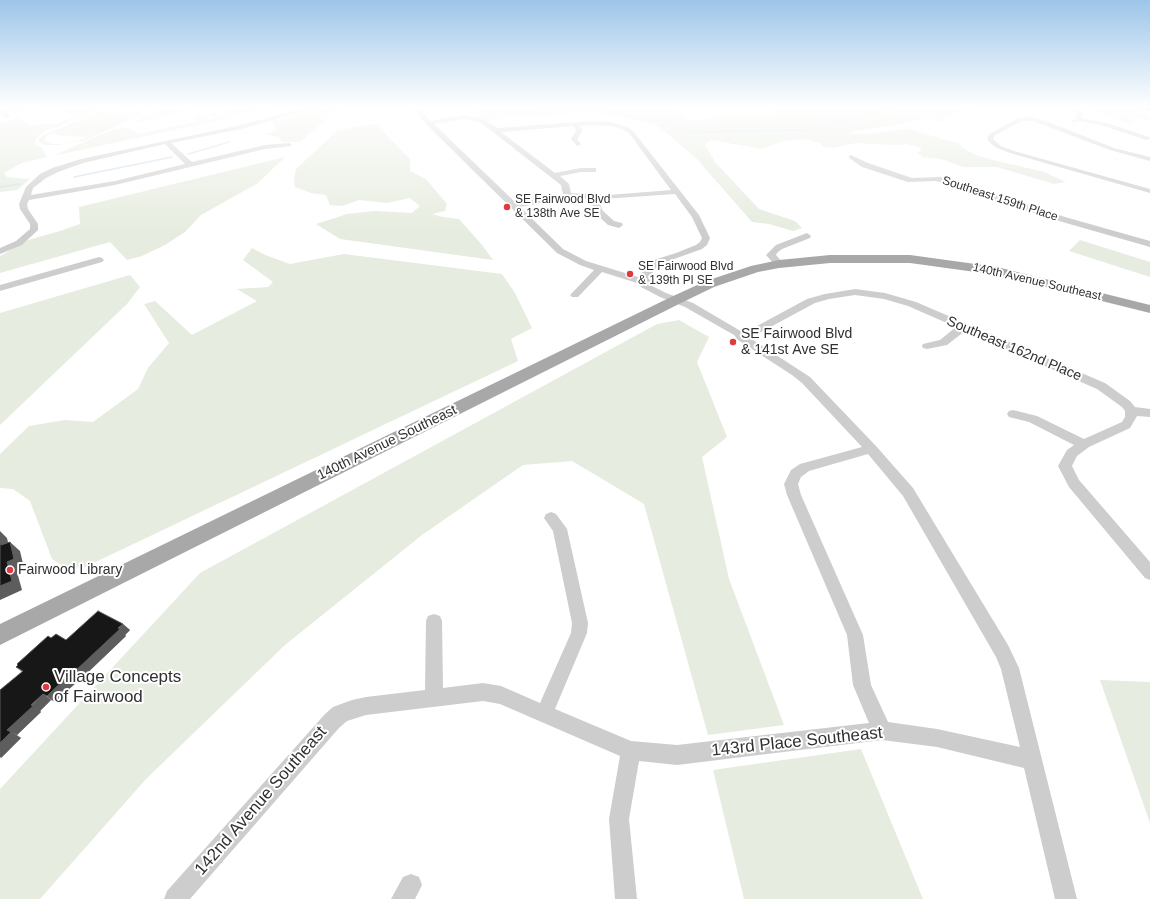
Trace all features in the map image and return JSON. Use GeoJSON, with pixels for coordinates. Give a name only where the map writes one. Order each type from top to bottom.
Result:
{"type":"FeatureCollection","features":[{"type":"Feature","properties":{"kind":"main road","name":"140th Avenue Southeast"},"geometry":{"type":"LineString","coordinates":[[0,635],[676,300],[710,284],[738,274],[779,264],[830,258],[910,259],[997,271],[1150,309]]}},
{"type":"Feature","properties":{"kind":"street"},"geometry":{"type":"LineString","coordinates":[[0,251],[19,242],[34,230],[34,224],[23,207],[30,187],[36,181],[54,170],[81,161],[139,148]]}},
{"type":"Feature","properties":{"kind":"street"},"geometry":{"type":"LineString","coordinates":[[172,148],[190,165]]}},
{"type":"Feature","properties":{"kind":"street"},"geometry":{"type":"LineString","coordinates":[[26,198],[115,183],[261,148]]}},
{"type":"Feature","properties":{"kind":"street"},"geometry":{"type":"LineString","coordinates":[[454,148],[560,251],[574,259],[640,281],[650,288],[676,300],[682,309],[730,337],[742,338],[806,380],[871,449],[908,492],[1002,651],[1010,668],[1066,899]]}},
{"type":"Feature","properties":{"kind":"street"},"geometry":{"type":"LineString","coordinates":[[520,148],[565,184],[567,195]]}},
{"type":"Feature","properties":{"kind":"street"},"geometry":{"type":"LineString","coordinates":[[640,281],[657,262],[699,247],[706,238],[696,217],[643,148]]}},
{"type":"Feature","properties":{"kind":"street"},"geometry":{"type":"LineString","coordinates":[[1003,148],[1012,152],[1138,188],[1134,192],[1138,194],[1145,195],[1150,191]]}},
{"type":"Feature","properties":{"kind":"street"},"geometry":{"type":"LineString","coordinates":[[1109,148],[1150,159]]}},
{"type":"Feature","properties":{"kind":"street","name":"Southeast 159th Place"},"geometry":{"type":"LineString","coordinates":[[851,157],[865,165],[907,179],[915,181],[927,178],[937,179],[1062,219],[1150,244]]}},
{"type":"Feature","properties":{"kind":"street"},"geometry":{"type":"LineString","coordinates":[[554,175],[581,170],[593,170]]}},
{"type":"Feature","properties":{"kind":"street"},"geometry":{"type":"LineString","coordinates":[[514,206],[567,195],[599,198],[676,192]]}},
{"type":"Feature","properties":{"kind":"street"},"geometry":{"type":"LineString","coordinates":[[599,198],[596,204],[599,212],[607,220],[619,225]]}},
{"type":"Feature","properties":{"kind":"street"},"geometry":{"type":"LineString","coordinates":[[779,264],[771,254],[774,251],[779,247],[807,236]]}},
{"type":"Feature","properties":{"kind":"street"},"geometry":{"type":"LineString","coordinates":[[0,288],[99,260]]}},
{"type":"Feature","properties":{"kind":"street"},"geometry":{"type":"LineString","coordinates":[[574,295],[600,268]]}},
{"type":"Feature","properties":{"kind":"street","name":"Southeast 162nd Place"},"geometry":{"type":"LineString","coordinates":[[742,338],[811,301],[842,293],[872,294],[900,300],[1101,386],[1126,404],[1131,411]]}},
{"type":"Feature","properties":{"kind":"street"},"geometry":{"type":"LineString","coordinates":[[927,346],[943,343],[963,327]]}},
{"type":"Feature","properties":{"kind":"street"},"geometry":{"type":"LineString","coordinates":[[1150,413],[1131,411],[1131,417],[1126,425],[1084,444],[1072,453],[1065,466],[1068,475],[1074,484],[1150,573]]}},
{"type":"Feature","properties":{"kind":"street"},"geometry":{"type":"LineString","coordinates":[[1013,414],[1033,418],[1084,444]]}},
{"type":"Feature","properties":{"kind":"street"},"geometry":{"type":"LineString","coordinates":[[871,449],[805,468],[796,474],[791,484],[794,495],[855,635],[862,685],[882,730]]}},
{"type":"Feature","properties":{"kind":"street"},"geometry":{"type":"LineString","coordinates":[[544,714],[579,633],[580,623],[560,529],[551,518]]}},
{"type":"Feature","properties":{"kind":"street"},"geometry":{"type":"LineString","coordinates":[[434,621],[434,698]]}},
{"type":"Feature","properties":{"kind":"street","name":"143rd Place Southeast"},"geometry":{"type":"LineString","coordinates":[[352,709],[483,692],[501,696],[631,750],[677,756],[882,730],[937,738],[1033,760]]}},
{"type":"Feature","properties":{"kind":"street","name":"142nd Avenue Southeast"},"geometry":{"type":"LineString","coordinates":[[175,899],[332,721],[340,714],[352,709]]}},
{"type":"Feature","properties":{"kind":"street"},"geometry":{"type":"LineString","coordinates":[[626,899],[619,819],[631,750]]}},
{"type":"Feature","properties":{"kind":"shaded area"},"geometry":{"type":"Polygon","coordinates":[[[0,148],[42,148],[47,157],[22,163],[4,173],[7,177],[30,179],[17,190],[0,192],[0,148]]]}},
{"type":"Feature","properties":{"kind":"shaded area"},"geometry":{"type":"Polygon","coordinates":[[[71,148],[90,148],[53,156],[71,148]]]}},
{"type":"Feature","properties":{"kind":"shaded area"},"geometry":{"type":"Polygon","coordinates":[[[319,148],[399,148],[410,159],[410,171],[426,179],[447,204],[445,211],[432,214],[459,219],[493,260],[340,239],[316,224],[347,214],[375,211],[412,213],[420,206],[410,198],[387,203],[359,200],[342,206],[330,205],[326,195],[311,193],[295,187],[294,178],[296,169],[319,148]]]}},
{"type":"Feature","properties":{"kind":"shaded area"},"geometry":{"type":"Polygon","coordinates":[[[684,148],[707,148],[715,162],[759,209],[795,221],[802,228],[793,231],[769,224],[752,222],[696,158],[684,148]]]}},
{"type":"Feature","properties":{"kind":"shaded area"},"geometry":{"type":"Polygon","coordinates":[[[920,148],[963,148],[976,155],[1044,172],[1066,182],[1054,184],[997,167],[963,167],[941,159],[923,157],[918,153],[922,149],[920,148]]]}},
{"type":"Feature","properties":{"kind":"shaded area"},"geometry":{"type":"Polygon","coordinates":[[[285,157],[258,183],[201,215],[185,232],[165,245],[142,256],[127,260],[110,242],[0,273],[0,256],[28,240],[80,224],[79,207],[285,157]]]}},
{"type":"Feature","properties":{"kind":"shaded area"},"geometry":{"type":"Polygon","coordinates":[[[1080,240],[1150,262],[1150,277],[1069,251],[1080,240]]]}},
{"type":"Feature","properties":{"kind":"shaded area"},"geometry":{"type":"Polygon","coordinates":[[[252,248],[265,255],[290,264],[344,254],[502,274],[515,293],[532,328],[511,339],[518,361],[83,568],[63,566],[52,559],[30,501],[13,489],[0,488],[0,454],[29,426],[65,420],[93,422],[138,389],[148,368],[169,343],[144,304],[155,301],[192,335],[257,301],[237,289],[268,287],[273,282],[243,260],[252,248]]]}},
{"type":"Feature","properties":{"kind":"shaded area"},"geometry":{"type":"Polygon","coordinates":[[[130,275],[140,287],[127,304],[0,425],[0,313],[130,275]]]}},
{"type":"Feature","properties":{"kind":"shaded area"},"geometry":{"type":"Polygon","coordinates":[[[679,320],[709,337],[697,362],[727,437],[702,457],[729,579],[784,725],[708,735],[644,504],[572,461],[523,465],[422,535],[285,645],[146,779],[40,899],[0,899],[0,789],[200,573],[657,324],[679,320]]]}},
{"type":"Feature","properties":{"kind":"shaded area"},"geometry":{"type":"Polygon","coordinates":[[[1100,680],[1150,682],[1150,823],[1100,680]]]}},
{"type":"Feature","properties":{"kind":"shaded area"},"geometry":{"type":"Polygon","coordinates":[[[861,749],[923,899],[744,899],[713,770],[861,749]]]}},
{"type":"Feature","properties":{"kind":"building"},"geometry":{"type":"Polygon","coordinates":[[[0,540],[1,545],[10,542],[14,559],[7,562],[12,581],[0,586],[0,540]]]}},
{"type":"Feature","properties":{"kind":"building","name":"Village Concepts of Fairwood"},"geometry":{"type":"Polygon","coordinates":[[[98,611],[123,624],[118,628],[120,629],[47,696],[43,694],[31,705],[33,706],[7,730],[11,732],[0,743],[0,690],[23,671],[16,667],[18,665],[17,664],[48,636],[51,638],[56,634],[66,640],[98,611]]]}},
{"type":"Feature","properties":{"kind":"waterway"},"geometry":{"type":"LineString","coordinates":[[188,154],[209,148]]}},
{"type":"Feature","properties":{"kind":"waterway"},"geometry":{"type":"LineString","coordinates":[[74,177],[172,157]]}},
{"type":"Feature","properties":{"kind":"waterway"},"geometry":{"type":"LineString","coordinates":[[0,187],[20,184]]}},
{"type":"Feature","properties":{"kind":"place","name":"SE Fairwood Blvd & 138th Ave SE"},"geometry":{"type":"Point","coordinates":[507,207]}},
{"type":"Feature","properties":{"kind":"place","name":"SE Fairwood Blvd & 139th Pl SE"},"geometry":{"type":"Point","coordinates":[630,274]}},
{"type":"Feature","properties":{"kind":"place","name":"SE Fairwood Blvd & 141st Ave SE"},"geometry":{"type":"Point","coordinates":[733,342]}},
{"type":"Feature","properties":{"kind":"place","name":"Fairwood Library"},"geometry":{"type":"Point","coordinates":[10,570]}},
{"type":"Feature","properties":{"kind":"place","name":"Village Concepts of Fairwood"},"geometry":{"type":"Point","coordinates":[46,687]}}]}
